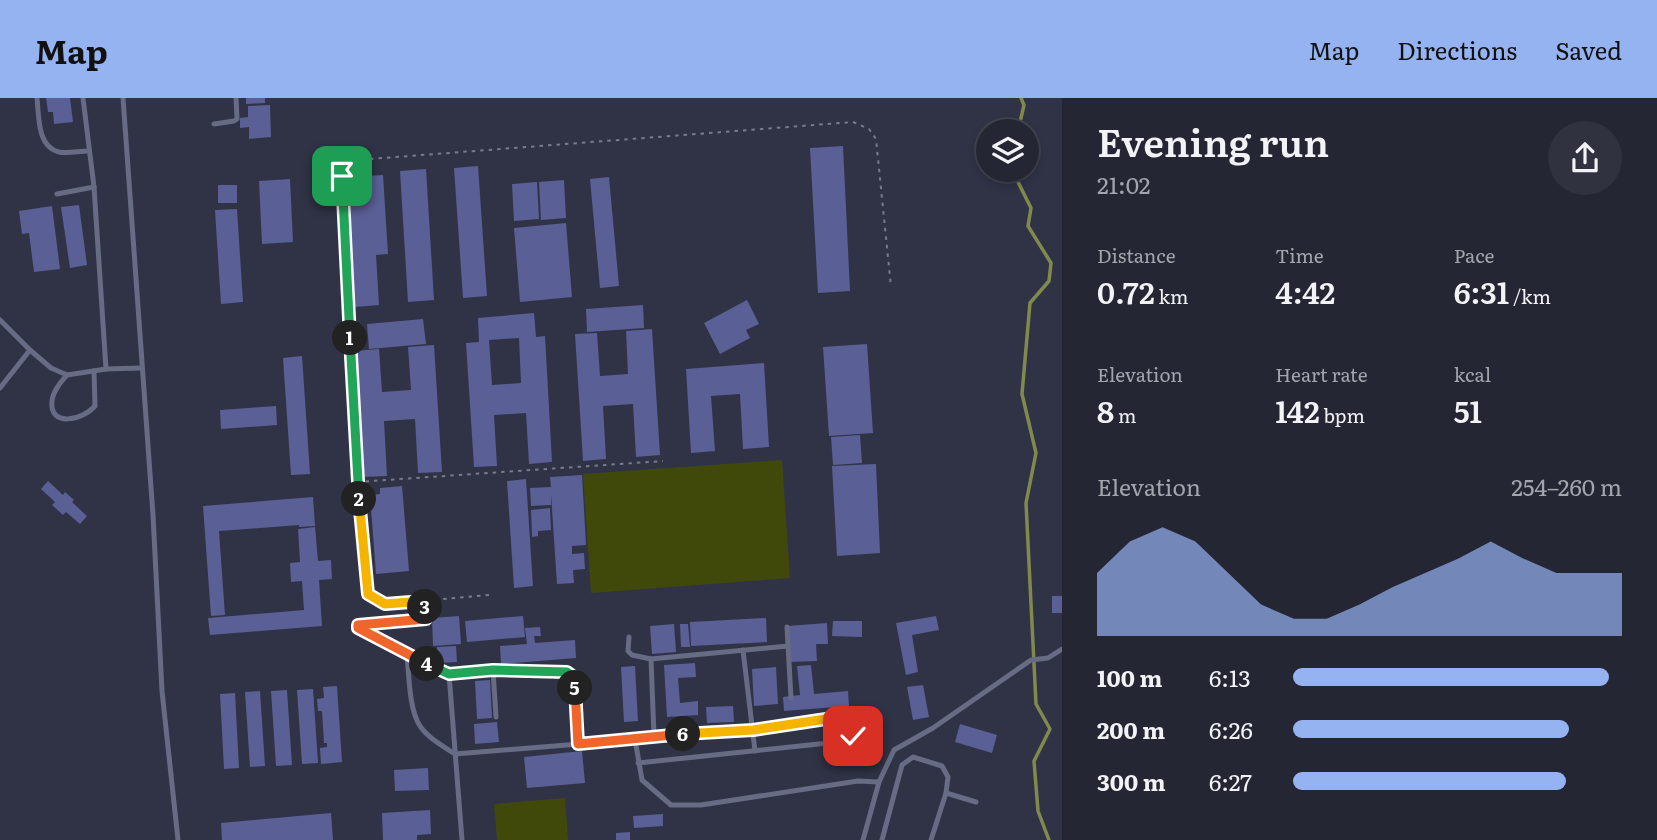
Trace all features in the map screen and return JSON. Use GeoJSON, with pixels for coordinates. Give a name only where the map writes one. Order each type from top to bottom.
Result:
{"type":"FeatureCollection","features":[{"type":"Feature","properties":{"kind":"lane"},"geometry":{"type":"LineString","coordinates":[[37,98],[45,143],[58,152],[88,151]]}},
{"type":"Feature","properties":{"kind":"lane"},"geometry":{"type":"LineString","coordinates":[[82,98],[94,187],[106,369]]}},
{"type":"Feature","properties":{"kind":"lane"},"geometry":{"type":"LineString","coordinates":[[122,98],[153,515],[162,691],[178,840]]}},
{"type":"Feature","properties":{"kind":"lane"},"geometry":{"type":"LineString","coordinates":[[214,124],[237,119],[236,98]]}},
{"type":"Feature","properties":{"kind":"lane"},"geometry":{"type":"LineString","coordinates":[[57,194],[94,187]]}},
{"type":"Feature","properties":{"kind":"lane"},"geometry":{"type":"LineString","coordinates":[[0,320],[51,368],[66,375],[106,369],[141,368]]}},
{"type":"Feature","properties":{"kind":"lane"},"geometry":{"type":"LineString","coordinates":[[0,387],[30,350]]}},
{"type":"Feature","properties":{"kind":"lane"},"geometry":{"type":"LineString","coordinates":[[66,375],[55,391],[52,408],[64,419],[72,420],[82,417],[95,406],[94,371]]}},
{"type":"Feature","properties":{"kind":"lane"},"geometry":{"type":"LineString","coordinates":[[787,627],[791,698]]}},
{"type":"Feature","properties":{"kind":"lane"},"geometry":{"type":"LineString","coordinates":[[358,628],[449,674],[493,670],[567,672],[575,678],[578,744]]}},
{"type":"Feature","properties":{"kind":"lane"},"geometry":{"type":"LineString","coordinates":[[629,637],[628,651],[632,655],[651,659],[788,646]]}},
{"type":"Feature","properties":{"kind":"lane"},"geometry":{"type":"LineString","coordinates":[[863,840],[879,782],[894,750],[933,728],[1031,660],[1048,658],[1062,649]]}},
{"type":"Feature","properties":{"kind":"lane"},"geometry":{"type":"LineString","coordinates":[[743,650],[755,751]]}},
{"type":"Feature","properties":{"kind":"lane"},"geometry":{"type":"LineString","coordinates":[[407,655],[414,714],[420,726],[455,754],[753,730],[846,716],[853,719],[858,726],[847,741],[638,763]]}},
{"type":"Feature","properties":{"kind":"lane"},"geometry":{"type":"LineString","coordinates":[[651,659],[654,736]]}},
{"type":"Feature","properties":{"kind":"lane"},"geometry":{"type":"LineString","coordinates":[[493,670],[496,717]]}},
{"type":"Feature","properties":{"kind":"lane"},"geometry":{"type":"LineString","coordinates":[[449,674],[462,840]]}},
{"type":"Feature","properties":{"kind":"lane"},"geometry":{"type":"LineString","coordinates":[[635,739],[642,780],[671,805],[701,805],[858,781],[879,782]]}},
{"type":"Feature","properties":{"kind":"lane"},"geometry":{"type":"LineString","coordinates":[[881,840],[902,765],[913,757],[942,766],[948,777],[946,793],[931,840]]}},
{"type":"Feature","properties":{"kind":"lane"},"geometry":{"type":"LineString","coordinates":[[946,793],[976,802]]}},
{"type":"Feature","properties":{"kind":"path"},"geometry":{"type":"LineString","coordinates":[[489,595],[385,604],[368,594],[357,482],[342,176],[357,160],[853,122],[869,129],[876,139],[891,287]]}},
{"type":"Feature","properties":{"kind":"path"},"geometry":{"type":"LineString","coordinates":[[357,482],[663,461]]}},
{"type":"Feature","properties":{"kind":"path"},"geometry":{"type":"LineString","coordinates":[[358,628],[358,625],[426,619],[424,601]]}},
{"type":"Feature","properties":{"kind":"green space"},"geometry":{"type":"Polygon","coordinates":[[[782,460],[790,578],[591,593],[583,474],[782,460]]]}},
{"type":"Feature","properties":{"kind":"green space"},"geometry":{"type":"Polygon","coordinates":[[[565,798],[568,840],[497,840],[494,804],[565,798]]]}},
{"type":"Feature","properties":{"kind":"building"},"geometry":{"type":"Polygon","coordinates":[[[46,98],[70,98],[73,122],[54,124],[53,112],[48,112],[46,98]]]}},
{"type":"Feature","properties":{"kind":"building"},"geometry":{"type":"Polygon","coordinates":[[[246,98],[265,98],[265,103],[246,104],[246,98]]]}},
{"type":"Feature","properties":{"kind":"building"},"geometry":{"type":"Polygon","coordinates":[[[270,105],[271,137],[249,139],[249,127],[240,128],[240,118],[248,117],[248,106],[270,105]]]}},
{"type":"Feature","properties":{"kind":"building"},"geometry":{"type":"Polygon","coordinates":[[[843,146],[850,291],[818,293],[810,148],[843,146]]]}},
{"type":"Feature","properties":{"kind":"building"},"geometry":{"type":"Polygon","coordinates":[[[478,166],[487,296],[463,298],[454,168],[478,166]]]}},
{"type":"Feature","properties":{"kind":"building"},"geometry":{"type":"Polygon","coordinates":[[[426,169],[434,300],[408,302],[400,171],[426,169]]]}},
{"type":"Feature","properties":{"kind":"building"},"geometry":{"type":"Polygon","coordinates":[[[383,175],[388,254],[376,255],[379,305],[355,307],[348,177],[383,175]]]}},
{"type":"Feature","properties":{"kind":"building"},"geometry":{"type":"Polygon","coordinates":[[[609,177],[619,286],[600,288],[590,179],[609,177]]]}},
{"type":"Feature","properties":{"kind":"building"},"geometry":{"type":"Polygon","coordinates":[[[290,179],[293,242],[262,244],[259,181],[290,179]]]}},
{"type":"Feature","properties":{"kind":"building"},"geometry":{"type":"Polygon","coordinates":[[[564,180],[566,218],[541,220],[539,182],[564,180]]]}},
{"type":"Feature","properties":{"kind":"building"},"geometry":{"type":"Polygon","coordinates":[[[537,182],[539,219],[514,221],[512,184],[537,182]]]}},
{"type":"Feature","properties":{"kind":"building"},"geometry":{"type":"Polygon","coordinates":[[[218,185],[237,185],[237,203],[218,203],[218,185]]]}},
{"type":"Feature","properties":{"kind":"building"},"geometry":{"type":"Polygon","coordinates":[[[79,205],[87,265],[70,268],[61,207],[79,205]]]}},
{"type":"Feature","properties":{"kind":"building"},"geometry":{"type":"Polygon","coordinates":[[[52,206],[60,269],[34,272],[29,233],[22,234],[19,211],[52,206]]]}},
{"type":"Feature","properties":{"kind":"building"},"geometry":{"type":"Polygon","coordinates":[[[237,209],[243,302],[221,304],[215,210],[237,209]]]}},
{"type":"Feature","properties":{"kind":"building"},"geometry":{"type":"Polygon","coordinates":[[[566,223],[572,297],[520,302],[514,228],[566,223]]]}},
{"type":"Feature","properties":{"kind":"building"},"geometry":{"type":"Polygon","coordinates":[[[747,300],[759,324],[746,330],[750,338],[720,354],[704,323],[747,300]]]}},
{"type":"Feature","properties":{"kind":"building"},"geometry":{"type":"Polygon","coordinates":[[[643,305],[644,328],[587,332],[586,309],[643,305]]]}},
{"type":"Feature","properties":{"kind":"building"},"geometry":{"type":"Polygon","coordinates":[[[534,313],[536,337],[545,336],[552,462],[529,464],[526,413],[494,415],[497,466],[474,467],[466,343],[479,342],[478,318],[534,313]],[[519,338],[489,340],[492,385],[521,383],[519,338]]]}},
{"type":"Feature","properties":{"kind":"building"},"geometry":{"type":"Polygon","coordinates":[[[423,319],[426,344],[369,349],[367,324],[423,319]]]}},
{"type":"Feature","properties":{"kind":"building"},"geometry":{"type":"Polygon","coordinates":[[[652,329],[660,455],[636,457],[633,404],[603,406],[606,459],[583,461],[575,334],[597,333],[600,376],[628,374],[626,331],[652,329]]]}},
{"type":"Feature","properties":{"kind":"building"},"geometry":{"type":"Polygon","coordinates":[[[867,344],[873,433],[829,436],[823,347],[867,344]]]}},
{"type":"Feature","properties":{"kind":"building"},"geometry":{"type":"Polygon","coordinates":[[[434,345],[442,472],[418,473],[415,419],[384,421],[387,476],[363,477],[355,351],[379,349],[382,392],[411,390],[408,347],[434,345]]]}},
{"type":"Feature","properties":{"kind":"building"},"geometry":{"type":"Polygon","coordinates":[[[302,356],[310,474],[291,475],[283,358],[302,356]]]}},
{"type":"Feature","properties":{"kind":"building"},"geometry":{"type":"Polygon","coordinates":[[[764,363],[769,447],[743,449],[740,394],[711,396],[715,451],[691,453],[686,369],[764,363]]]}},
{"type":"Feature","properties":{"kind":"building"},"geometry":{"type":"Polygon","coordinates":[[[276,406],[277,425],[221,429],[220,410],[276,406]]]}},
{"type":"Feature","properties":{"kind":"building"},"geometry":{"type":"Polygon","coordinates":[[[860,435],[862,463],[833,465],[831,437],[860,435]]]}},
{"type":"Feature","properties":{"kind":"building"},"geometry":{"type":"Polygon","coordinates":[[[876,464],[880,553],[837,556],[832,466],[876,464]]]}},
{"type":"Feature","properties":{"kind":"building"},"geometry":{"type":"Polygon","coordinates":[[[582,475],[586,545],[572,546],[572,554],[584,553],[585,569],[573,570],[574,583],[557,584],[551,494],[551,505],[531,506],[530,488],[551,487],[550,477],[582,475]]]}},
{"type":"Feature","properties":{"kind":"building"},"geometry":{"type":"Polygon","coordinates":[[[526,479],[533,586],[514,588],[507,481],[526,479]]]}},
{"type":"Feature","properties":{"kind":"building"},"geometry":{"type":"Polygon","coordinates":[[[48,481],[63,495],[65,492],[74,500],[72,502],[87,516],[80,524],[52,505],[55,502],[41,489],[48,481]]]}},
{"type":"Feature","properties":{"kind":"building"},"geometry":{"type":"Polygon","coordinates":[[[402,486],[409,571],[376,574],[370,495],[380,494],[380,488],[402,486]]]}},
{"type":"Feature","properties":{"kind":"building"},"geometry":{"type":"Polygon","coordinates":[[[313,497],[315,526],[219,531],[225,615],[211,616],[203,506],[313,497]]]}},
{"type":"Feature","properties":{"kind":"building"},"geometry":{"type":"Polygon","coordinates":[[[550,508],[551,530],[538,531],[538,536],[532,537],[531,510],[550,508]]]}},
{"type":"Feature","properties":{"kind":"building"},"geometry":{"type":"Polygon","coordinates":[[[315,527],[318,561],[331,560],[332,579],[319,580],[322,626],[210,635],[208,618],[304,610],[302,581],[291,582],[290,563],[300,562],[298,529],[315,527]]]}},
{"type":"Feature","properties":{"kind":"building"},"geometry":{"type":"Polygon","coordinates":[[[1052,596],[1062,596],[1062,613],[1052,613],[1052,596]]]}},
{"type":"Feature","properties":{"kind":"building"},"geometry":{"type":"Polygon","coordinates":[[[459,616],[461,644],[433,646],[432,618],[459,616]]]}},
{"type":"Feature","properties":{"kind":"building"},"geometry":{"type":"Polygon","coordinates":[[[523,616],[525,637],[467,642],[465,621],[523,616]]]}},
{"type":"Feature","properties":{"kind":"building"},"geometry":{"type":"Polygon","coordinates":[[[936,616],[939,630],[912,635],[918,672],[906,675],[896,623],[936,616]]]}},
{"type":"Feature","properties":{"kind":"building"},"geometry":{"type":"Polygon","coordinates":[[[766,618],[767,642],[691,646],[690,622],[766,618]]]}},
{"type":"Feature","properties":{"kind":"building"},"geometry":{"type":"Polygon","coordinates":[[[833,621],[862,621],[862,637],[832,636],[833,621]]]}},
{"type":"Feature","properties":{"kind":"building"},"geometry":{"type":"Polygon","coordinates":[[[827,623],[828,644],[816,644],[817,661],[789,662],[787,626],[827,623]]]}},
{"type":"Feature","properties":{"kind":"building"},"geometry":{"type":"Polygon","coordinates":[[[674,624],[676,652],[652,654],[650,626],[674,624]]]}},
{"type":"Feature","properties":{"kind":"building"},"geometry":{"type":"Polygon","coordinates":[[[680,624],[688,624],[690,647],[681,647],[680,624]]]}},
{"type":"Feature","properties":{"kind":"building"},"geometry":{"type":"Polygon","coordinates":[[[540,627],[541,636],[534,636],[535,643],[575,640],[576,658],[501,664],[500,646],[527,644],[525,628],[540,627]]]}},
{"type":"Feature","properties":{"kind":"building"},"geometry":{"type":"Polygon","coordinates":[[[456,646],[457,662],[437,663],[437,647],[456,646]]]}},
{"type":"Feature","properties":{"kind":"building"},"geometry":{"type":"Polygon","coordinates":[[[695,663],[696,677],[678,678],[680,703],[698,701],[698,715],[667,717],[664,665],[695,663]]]}},
{"type":"Feature","properties":{"kind":"building"},"geometry":{"type":"Polygon","coordinates":[[[811,665],[814,694],[848,691],[849,706],[784,711],[783,697],[800,695],[797,666],[811,665]]]}},
{"type":"Feature","properties":{"kind":"building"},"geometry":{"type":"Polygon","coordinates":[[[635,666],[638,721],[624,722],[621,667],[635,666]]]}},
{"type":"Feature","properties":{"kind":"building"},"geometry":{"type":"Polygon","coordinates":[[[776,667],[778,704],[754,706],[752,669],[776,667]]]}},
{"type":"Feature","properties":{"kind":"building"},"geometry":{"type":"Polygon","coordinates":[[[490,680],[492,718],[477,719],[475,681],[490,680]]]}},
{"type":"Feature","properties":{"kind":"building"},"geometry":{"type":"Polygon","coordinates":[[[923,685],[929,717],[913,720],[907,687],[923,685]]]}},
{"type":"Feature","properties":{"kind":"building"},"geometry":{"type":"Polygon","coordinates":[[[337,686],[342,762],[321,764],[320,748],[327,747],[327,743],[324,743],[322,711],[318,711],[317,699],[324,698],[323,687],[337,686]]]}},
{"type":"Feature","properties":{"kind":"building"},"geometry":{"type":"Polygon","coordinates":[[[313,689],[318,763],[302,764],[297,690],[313,689]]]}},
{"type":"Feature","properties":{"kind":"building"},"geometry":{"type":"Polygon","coordinates":[[[287,690],[292,765],[276,766],[271,691],[287,690]]]}},
{"type":"Feature","properties":{"kind":"building"},"geometry":{"type":"Polygon","coordinates":[[[260,691],[265,766],[250,767],[245,692],[260,691]]]}},
{"type":"Feature","properties":{"kind":"building"},"geometry":{"type":"Polygon","coordinates":[[[235,693],[239,768],[224,769],[220,694],[235,693]]]}},
{"type":"Feature","properties":{"kind":"building"},"geometry":{"type":"Polygon","coordinates":[[[733,706],[734,722],[707,723],[706,707],[733,706]]]}},
{"type":"Feature","properties":{"kind":"building"},"geometry":{"type":"Polygon","coordinates":[[[497,722],[499,742],[475,744],[474,724],[497,722]]]}},
{"type":"Feature","properties":{"kind":"building"},"geometry":{"type":"Polygon","coordinates":[[[960,724],[997,735],[992,753],[955,742],[960,724]]]}},
{"type":"Feature","properties":{"kind":"building"},"geometry":{"type":"Polygon","coordinates":[[[582,751],[585,783],[527,788],[524,757],[582,751]]]}},
{"type":"Feature","properties":{"kind":"building"},"geometry":{"type":"Polygon","coordinates":[[[428,768],[429,790],[395,791],[394,770],[428,768]]]}},
{"type":"Feature","properties":{"kind":"building"},"geometry":{"type":"Polygon","coordinates":[[[430,810],[431,834],[417,835],[417,840],[383,840],[382,813],[430,810]]]}},
{"type":"Feature","properties":{"kind":"building"},"geometry":{"type":"Polygon","coordinates":[[[331,813],[333,840],[222,840],[221,823],[331,813]]]}},
{"type":"Feature","properties":{"kind":"building"},"geometry":{"type":"Polygon","coordinates":[[[663,814],[663,826],[634,828],[633,816],[663,814]]]}},
{"type":"Feature","properties":{"kind":"building"},"geometry":{"type":"Polygon","coordinates":[[[630,832],[630,840],[616,840],[616,833],[630,832]]]}},
{"type":"Feature","properties":{"kind":"waterway"},"geometry":{"type":"LineString","coordinates":[[1021,98],[1024,105],[1021,119]]}},
{"type":"Feature","properties":{"kind":"waterway"},"geometry":{"type":"LineString","coordinates":[[1018,182],[1031,208],[1028,226],[1051,263],[1049,281],[1030,303],[1022,394],[1036,453],[1026,503],[1036,704],[1050,729],[1034,761],[1038,811],[1049,840]]}},
{"type":"Feature","properties":{"kind":"route"},"geometry":{"type":"LineString","coordinates":[[342,176],[357,482],[368,594],[385,604],[424,601],[426,619],[358,625],[358,628],[449,674],[493,670],[567,672],[575,678],[578,744],[753,730],[846,716],[853,719],[858,726],[853,736]]}}]}
